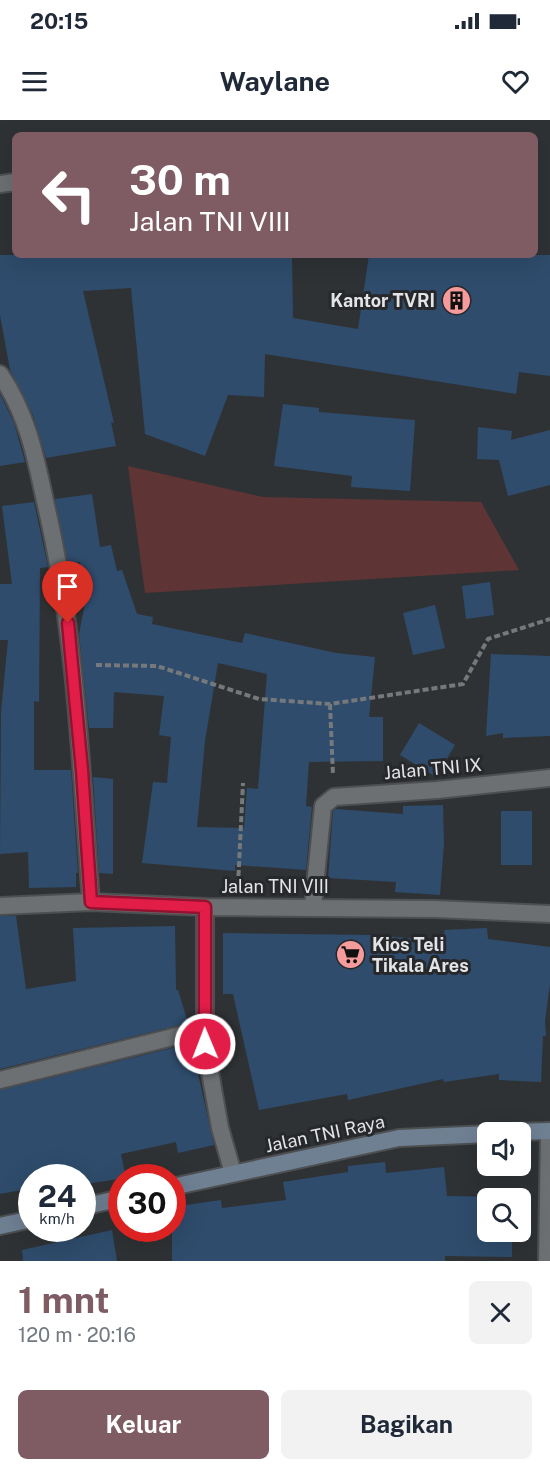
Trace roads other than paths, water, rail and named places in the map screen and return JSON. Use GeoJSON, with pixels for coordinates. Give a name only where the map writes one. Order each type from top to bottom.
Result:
{"type":"FeatureCollection","features":[{"type":"Feature","properties":{"kind":"main road"},"geometry":{"type":"LineString","coordinates":[[531,1132],[549,1131]]}},
{"type":"Feature","properties":{"kind":"main road","name":"Jalan TNI Raya"},"geometry":{"type":"LineString","coordinates":[[186,1184],[399,1138],[477,1134]]}},
{"type":"Feature","properties":{"kind":"main road"},"geometry":{"type":"LineString","coordinates":[[0,1226],[18,1222]]}},
{"type":"Feature","properties":{"kind":"street"},"geometry":{"type":"LineString","coordinates":[[0,374],[28,426],[66,602],[91,902]]}},
{"type":"Feature","properties":{"kind":"street","name":"Jalan TNI IX"},"geometry":{"type":"LineString","coordinates":[[313,906],[329,802],[550,778]]}},
{"type":"Feature","properties":{"kind":"street","name":"Jalan TNI VIII"},"geometry":{"type":"LineString","coordinates":[[0,906],[91,902],[205,907],[313,906],[550,914]]}},
{"type":"Feature","properties":{"kind":"street"},"geometry":{"type":"LineString","coordinates":[[205,907],[205,1044],[220,1128],[233,1173]]}},
{"type":"Feature","properties":{"kind":"street"},"geometry":{"type":"LineString","coordinates":[[0,1080],[205,1029]]}},
{"type":"Feature","properties":{"kind":"street"},"geometry":{"type":"LineString","coordinates":[[547,1261],[549,1131]]}},
{"type":"Feature","properties":{"kind":"place","name":"Kantor TVRI"},"geometry":{"type":"Point","coordinates":[456,301]}},
{"type":"Feature","properties":{"kind":"place","name":"Kios Teli Tikala Ares"},"geometry":{"type":"Point","coordinates":[351,955]}}]}
